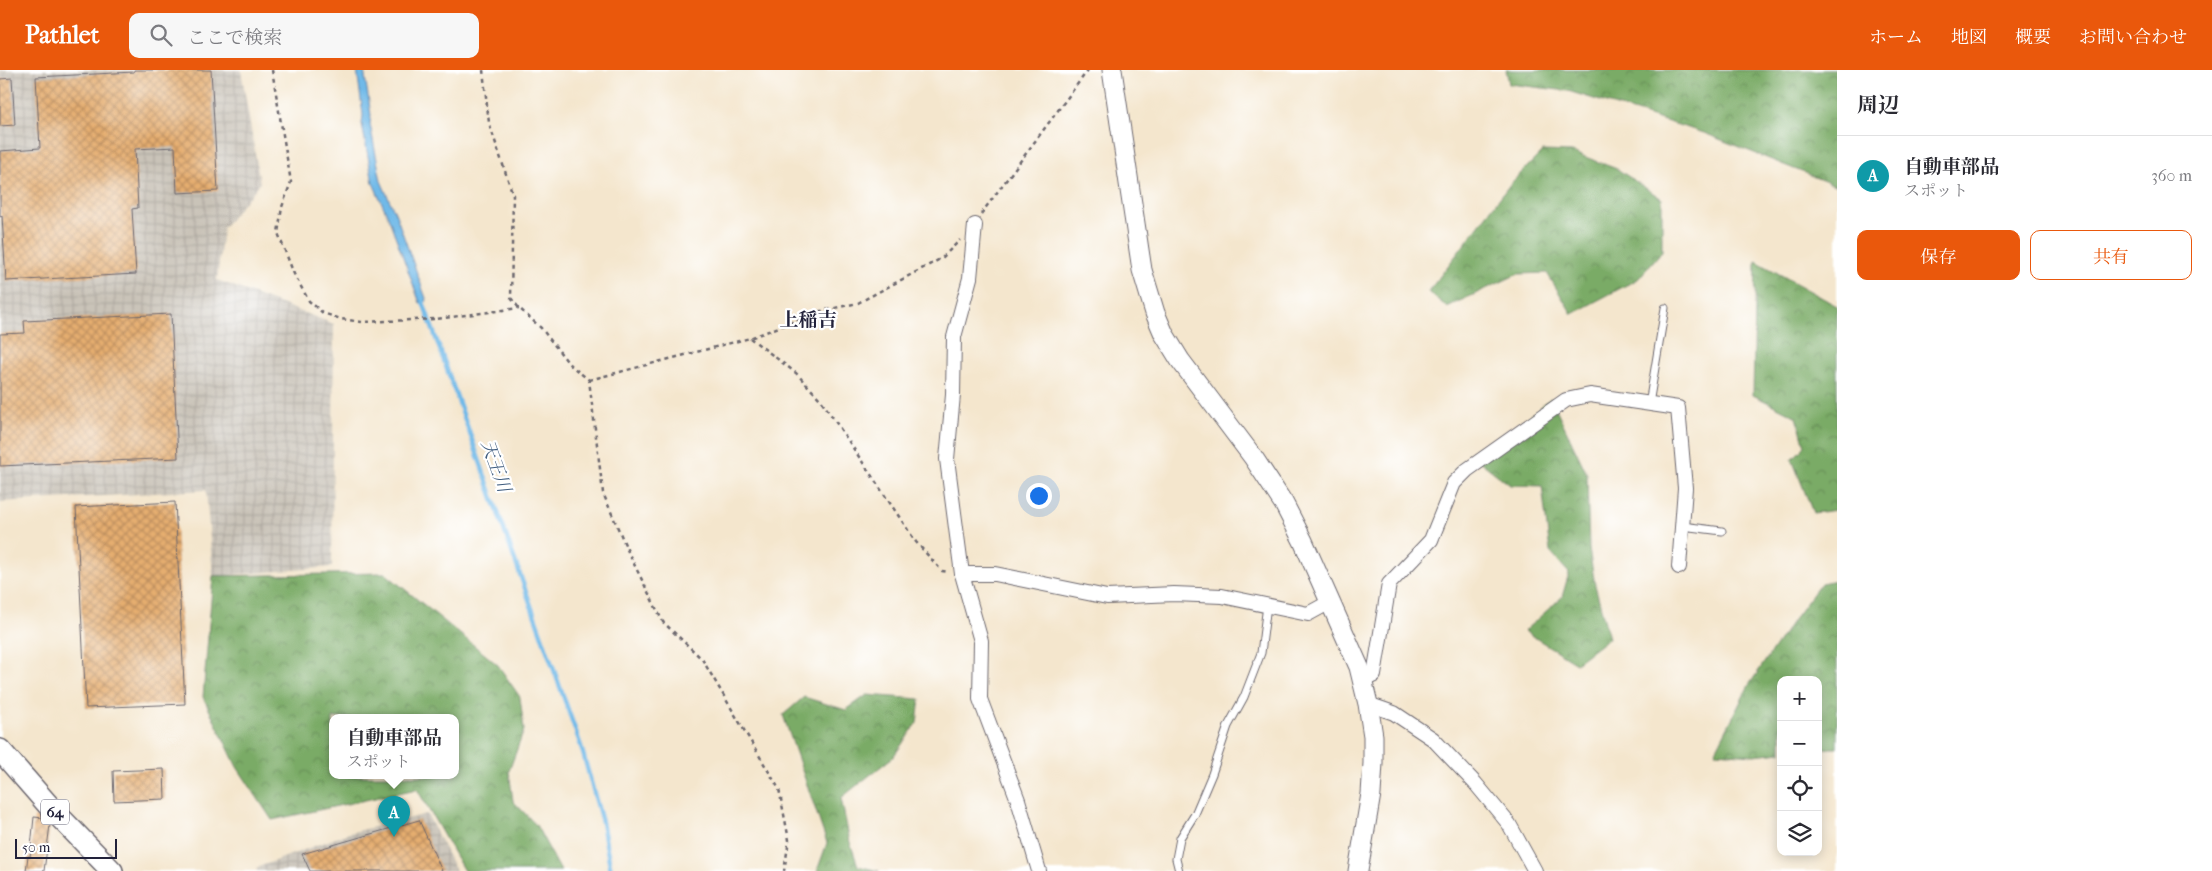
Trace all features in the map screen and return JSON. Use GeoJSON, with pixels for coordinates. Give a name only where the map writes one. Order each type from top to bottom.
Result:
{"type":"FeatureCollection","features":[{"type":"Feature","properties":{"kind":"main road","name":"64"},"geometry":{"type":"LineString","coordinates":[[0,750],[50,807],[112,871]]}},
{"type":"Feature","properties":{"kind":"street"},"geometry":{"type":"LineString","coordinates":[[1112,70],[1142,270],[1154,313],[1180,360],[1253,457],[1284,504],[1303,541],[1359,667],[1373,736],[1373,763],[1371,794],[1358,871]]}},
{"type":"Feature","properties":{"kind":"street"},"geometry":{"type":"LineString","coordinates":[[974,225],[970,278],[954,337],[953,395],[947,459],[962,574],[981,642],[980,699],[1018,800],[1039,871]]}},
{"type":"Feature","properties":{"kind":"street"},"geometry":{"type":"LineString","coordinates":[[1362,681],[1374,675],[1389,584],[1431,540],[1454,483],[1467,470],[1566,400],[1590,395],[1678,408],[1685,488],[1679,567]]}},
{"type":"Feature","properties":{"kind":"street"},"geometry":{"type":"LineString","coordinates":[[962,574],[995,574],[1107,597],[1174,594],[1222,596],[1308,614],[1330,602]]}},
{"type":"Feature","properties":{"kind":"street"},"geometry":{"type":"LineString","coordinates":[[1368,704],[1394,713],[1433,738],[1475,783],[1509,824],[1535,871]]}},
{"type":"Feature","properties":{"kind":"lane"},"geometry":{"type":"LineString","coordinates":[[1649,404],[1665,308]]}},
{"type":"Feature","properties":{"kind":"lane"},"geometry":{"type":"LineString","coordinates":[[1682,526],[1722,531]]}},
{"type":"Feature","properties":{"kind":"lane"},"geometry":{"type":"LineString","coordinates":[[1179,871],[1176,859],[1180,838],[1195,814],[1212,774],[1228,726],[1244,697],[1262,653],[1267,605]]}},
{"type":"Feature","properties":{"kind":"path"},"geometry":{"type":"LineString","coordinates":[[272,70],[290,182],[282,208],[278,233],[294,274],[309,301],[323,313],[341,319],[362,322],[436,319],[519,308]]}},
{"type":"Feature","properties":{"kind":"path"},"geometry":{"type":"LineString","coordinates":[[483,70],[489,122],[513,195],[510,298],[541,328],[570,365],[589,380],[604,493],[629,554],[664,622],[702,659],[779,789],[789,840],[784,871]]}},
{"type":"Feature","properties":{"kind":"path"},"geometry":{"type":"LineString","coordinates":[[589,380],[750,338],[820,311],[858,303],[942,258],[974,225],[1088,70]]}},
{"type":"Feature","properties":{"kind":"path"},"geometry":{"type":"LineString","coordinates":[[750,338],[796,373],[821,400],[916,542],[942,571],[962,574]]}},
{"type":"Feature","properties":{"kind":"shaded area"},"geometry":{"type":"Polygon","coordinates":[[[0,70],[241,70],[260,183],[223,228],[217,280],[334,324],[332,567],[213,576],[206,490],[0,502],[0,70]]]}},
{"type":"Feature","properties":{"kind":"shaded area"},"geometry":{"type":"Polygon","coordinates":[[[427,814],[456,871],[257,871],[256,868],[349,833],[427,814]]]}},
{"type":"Feature","properties":{"kind":"green space"},"geometry":{"type":"Polygon","coordinates":[[[1506,70],[1837,70],[1837,186],[1704,133],[1568,91],[1509,84],[1506,70]]]}},
{"type":"Feature","properties":{"kind":"green space"},"geometry":{"type":"Polygon","coordinates":[[[1543,151],[1572,152],[1617,169],[1662,199],[1662,251],[1638,279],[1572,314],[1547,273],[1518,274],[1447,307],[1428,292],[1511,183],[1543,151]]]}},
{"type":"Feature","properties":{"kind":"green space"},"geometry":{"type":"Polygon","coordinates":[[[1756,261],[1837,306],[1837,510],[1813,513],[1792,459],[1805,446],[1797,417],[1753,395],[1756,261]]]}},
{"type":"Feature","properties":{"kind":"green space"},"geometry":{"type":"Polygon","coordinates":[[[1551,398],[1587,474],[1589,549],[1595,585],[1609,638],[1576,663],[1524,631],[1562,597],[1569,573],[1550,552],[1542,486],[1510,485],[1478,460],[1551,398]]]}},
{"type":"Feature","properties":{"kind":"green space"},"geometry":{"type":"Polygon","coordinates":[[[385,573],[498,665],[520,697],[524,730],[509,771],[513,801],[536,825],[561,871],[464,871],[417,789],[272,820],[237,767],[203,697],[213,576],[385,573]]]}},
{"type":"Feature","properties":{"kind":"green space"},"geometry":{"type":"Polygon","coordinates":[[[1837,580],[1837,748],[1822,748],[1822,676],[1777,676],[1777,752],[1754,755],[1715,752],[1749,685],[1821,583],[1837,580]]]}},
{"type":"Feature","properties":{"kind":"green space"},"geometry":{"type":"Polygon","coordinates":[[[867,695],[920,699],[917,723],[893,757],[841,798],[850,842],[858,866],[879,871],[817,871],[827,843],[783,715],[804,697],[846,710],[867,695]]]}},
{"type":"Feature","properties":{"kind":"water"},"geometry":{"type":"Polygon","coordinates":[[[357,70],[364,70],[371,115],[370,124],[381,181],[396,215],[427,301],[420,303],[389,219],[373,183],[362,124],[363,115],[357,70]]]}},
{"type":"Feature","properties":{"kind":"building"},"geometry":{"type":"Polygon","coordinates":[[[134,70],[211,70],[218,191],[177,193],[175,147],[135,149],[138,208],[132,209],[136,274],[6,281],[2,216],[0,217],[0,151],[40,148],[36,77],[134,72],[134,70]]]}},
{"type":"Feature","properties":{"kind":"building"},"geometry":{"type":"Polygon","coordinates":[[[12,78],[15,125],[0,126],[0,79],[12,78]]]}},
{"type":"Feature","properties":{"kind":"building"},"geometry":{"type":"Polygon","coordinates":[[[171,314],[178,458],[0,466],[0,334],[25,333],[24,321],[171,314]]]}},
{"type":"Feature","properties":{"kind":"building"},"geometry":{"type":"Polygon","coordinates":[[[175,502],[185,704],[86,708],[76,507],[175,502]]]}},
{"type":"Feature","properties":{"kind":"building"},"geometry":{"type":"Polygon","coordinates":[[[164,769],[165,799],[114,801],[113,771],[164,769]]]}},
{"type":"Feature","properties":{"kind":"building"},"geometry":{"type":"Polygon","coordinates":[[[34,817],[43,818],[50,825],[44,871],[26,871],[28,856],[30,857],[34,817]]]}},
{"type":"Feature","properties":{"kind":"building"},"geometry":{"type":"Polygon","coordinates":[[[419,820],[442,871],[310,871],[302,854],[419,820]]]}},
{"type":"Feature","properties":{"kind":"waterway","name":"天王川"},"geometry":{"type":"LineString","coordinates":[[422,299],[581,746],[602,822],[611,871]]}},
{"type":"Feature","properties":{"kind":"place","name":"自動車部品"},"geometry":{"type":"Point","coordinates":[394,837]}},
{"type":"Feature","properties":{"kind":"district","name":"上稲吉"},"geometry":{"type":"Point","coordinates":[808,319]}}]}
